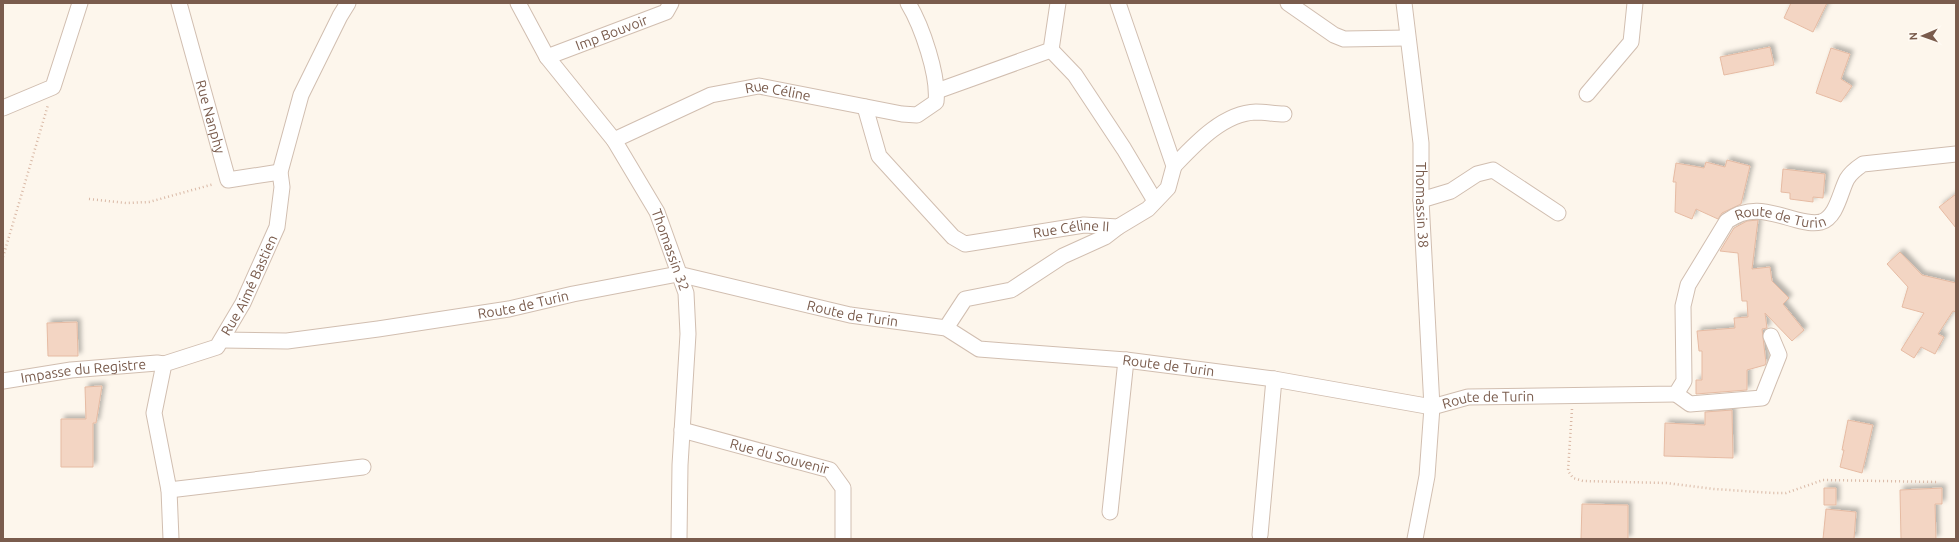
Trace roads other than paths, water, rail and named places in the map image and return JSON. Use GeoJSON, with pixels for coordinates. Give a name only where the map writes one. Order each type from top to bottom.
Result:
{"type":"FeatureCollection","features":[{"type":"Feature","properties":{"kind":"street"},"geometry":{"type":"LineString","coordinates":[[3,108],[53,87],[80,3]]}},
{"type":"Feature","properties":{"kind":"street","name":"Rue Nanphy"},"geometry":{"type":"LineString","coordinates":[[179,3],[228,180],[280,172]]}},
{"type":"Feature","properties":{"kind":"street","name":"Rue Aimé Bastien"},"geometry":{"type":"LineString","coordinates":[[164,364],[217,347],[243,303],[277,227],[282,187],[280,172],[301,95],[340,16],[348,3]]}},
{"type":"Feature","properties":{"kind":"street","name":"Thomassin 32"},"geometry":{"type":"LineString","coordinates":[[518,3],[547,57],[614,140],[657,212],[686,293],[688,334],[682,430],[679,539]]}},
{"type":"Feature","properties":{"kind":"street","name":"Imp Bouvoir"},"geometry":{"type":"LineString","coordinates":[[547,57],[666,12],[671,3]]}},
{"type":"Feature","properties":{"kind":"street"},"geometry":{"type":"LineString","coordinates":[[908,3],[925,44],[934,72],[937,91],[1051,50]]}},
{"type":"Feature","properties":{"kind":"street"},"geometry":{"type":"LineString","coordinates":[[1118,3],[1174,166],[1200,138],[1238,116],[1255,112],[1284,114]]}},
{"type":"Feature","properties":{"kind":"street"},"geometry":{"type":"LineString","coordinates":[[1288,3],[1334,35],[1344,39],[1407,38]]}},
{"type":"Feature","properties":{"kind":"street","name":"Thomassin 38"},"geometry":{"type":"LineString","coordinates":[[1404,3],[1407,38],[1421,143],[1421,200],[1432,407],[1428,476],[1415,539]]}},
{"type":"Feature","properties":{"kind":"street"},"geometry":{"type":"LineString","coordinates":[[1587,94],[1631,42],[1635,3]]}},
{"type":"Feature","properties":{"kind":"street"},"geometry":{"type":"LineString","coordinates":[[1051,50],[1060,4]]}},
{"type":"Feature","properties":{"kind":"street"},"geometry":{"type":"LineString","coordinates":[[1051,50],[1075,75],[1124,149],[1155,201]]}},
{"type":"Feature","properties":{"kind":"street","name":"Rue Céline"},"geometry":{"type":"LineString","coordinates":[[614,140],[711,95],[759,86],[902,114],[917,115],[936,102],[937,91]]}},
{"type":"Feature","properties":{"kind":"street","name":"Rue Céline II"},"geometry":{"type":"LineString","coordinates":[[865,107],[879,156],[953,237],[965,244],[1084,226],[1118,227],[1148,209],[1168,188],[1174,166]]}},
{"type":"Feature","properties":{"kind":"street","name":"Route de Turin"},"geometry":{"type":"LineString","coordinates":[[222,340],[287,341],[378,329],[509,309],[574,294],[678,274],[850,315],[946,328],[979,349],[1126,360],[1274,379],[1432,407],[1468,397],[1676,394],[1684,381],[1684,306],[1688,284],[1727,221],[1737,214],[1754,210],[1810,223],[1822,222],[1832,215],[1848,178],[1863,164],[1956,154]]}},
{"type":"Feature","properties":{"kind":"street"},"geometry":{"type":"LineString","coordinates":[[1421,200],[1451,191],[1477,174],[1493,170],[1558,212]]}},
{"type":"Feature","properties":{"kind":"street"},"geometry":{"type":"LineString","coordinates":[[946,328],[964,298],[1011,290],[1063,256],[1105,237],[1118,227]]}},
{"type":"Feature","properties":{"kind":"street"},"geometry":{"type":"LineString","coordinates":[[1676,394],[1690,404],[1762,398],[1778,360],[1779,354],[1771,336]]}},
{"type":"Feature","properties":{"kind":"street"},"geometry":{"type":"LineString","coordinates":[[1110,512],[1126,360]]}},
{"type":"Feature","properties":{"kind":"street","name":"Impasse du Registre"},"geometry":{"type":"LineString","coordinates":[[3,381],[71,370],[157,363],[164,364]]}},
{"type":"Feature","properties":{"kind":"street"},"geometry":{"type":"LineString","coordinates":[[164,364],[154,413],[169,490],[171,539]]}},
{"type":"Feature","properties":{"kind":"street"},"geometry":{"type":"LineString","coordinates":[[1260,534],[1274,379]]}},
{"type":"Feature","properties":{"kind":"street","name":"Rue du Souvenir"},"geometry":{"type":"LineString","coordinates":[[682,430],[830,470],[843,488],[843,539]]}},
{"type":"Feature","properties":{"kind":"street"},"geometry":{"type":"LineString","coordinates":[[169,490],[363,467]]}}]}
